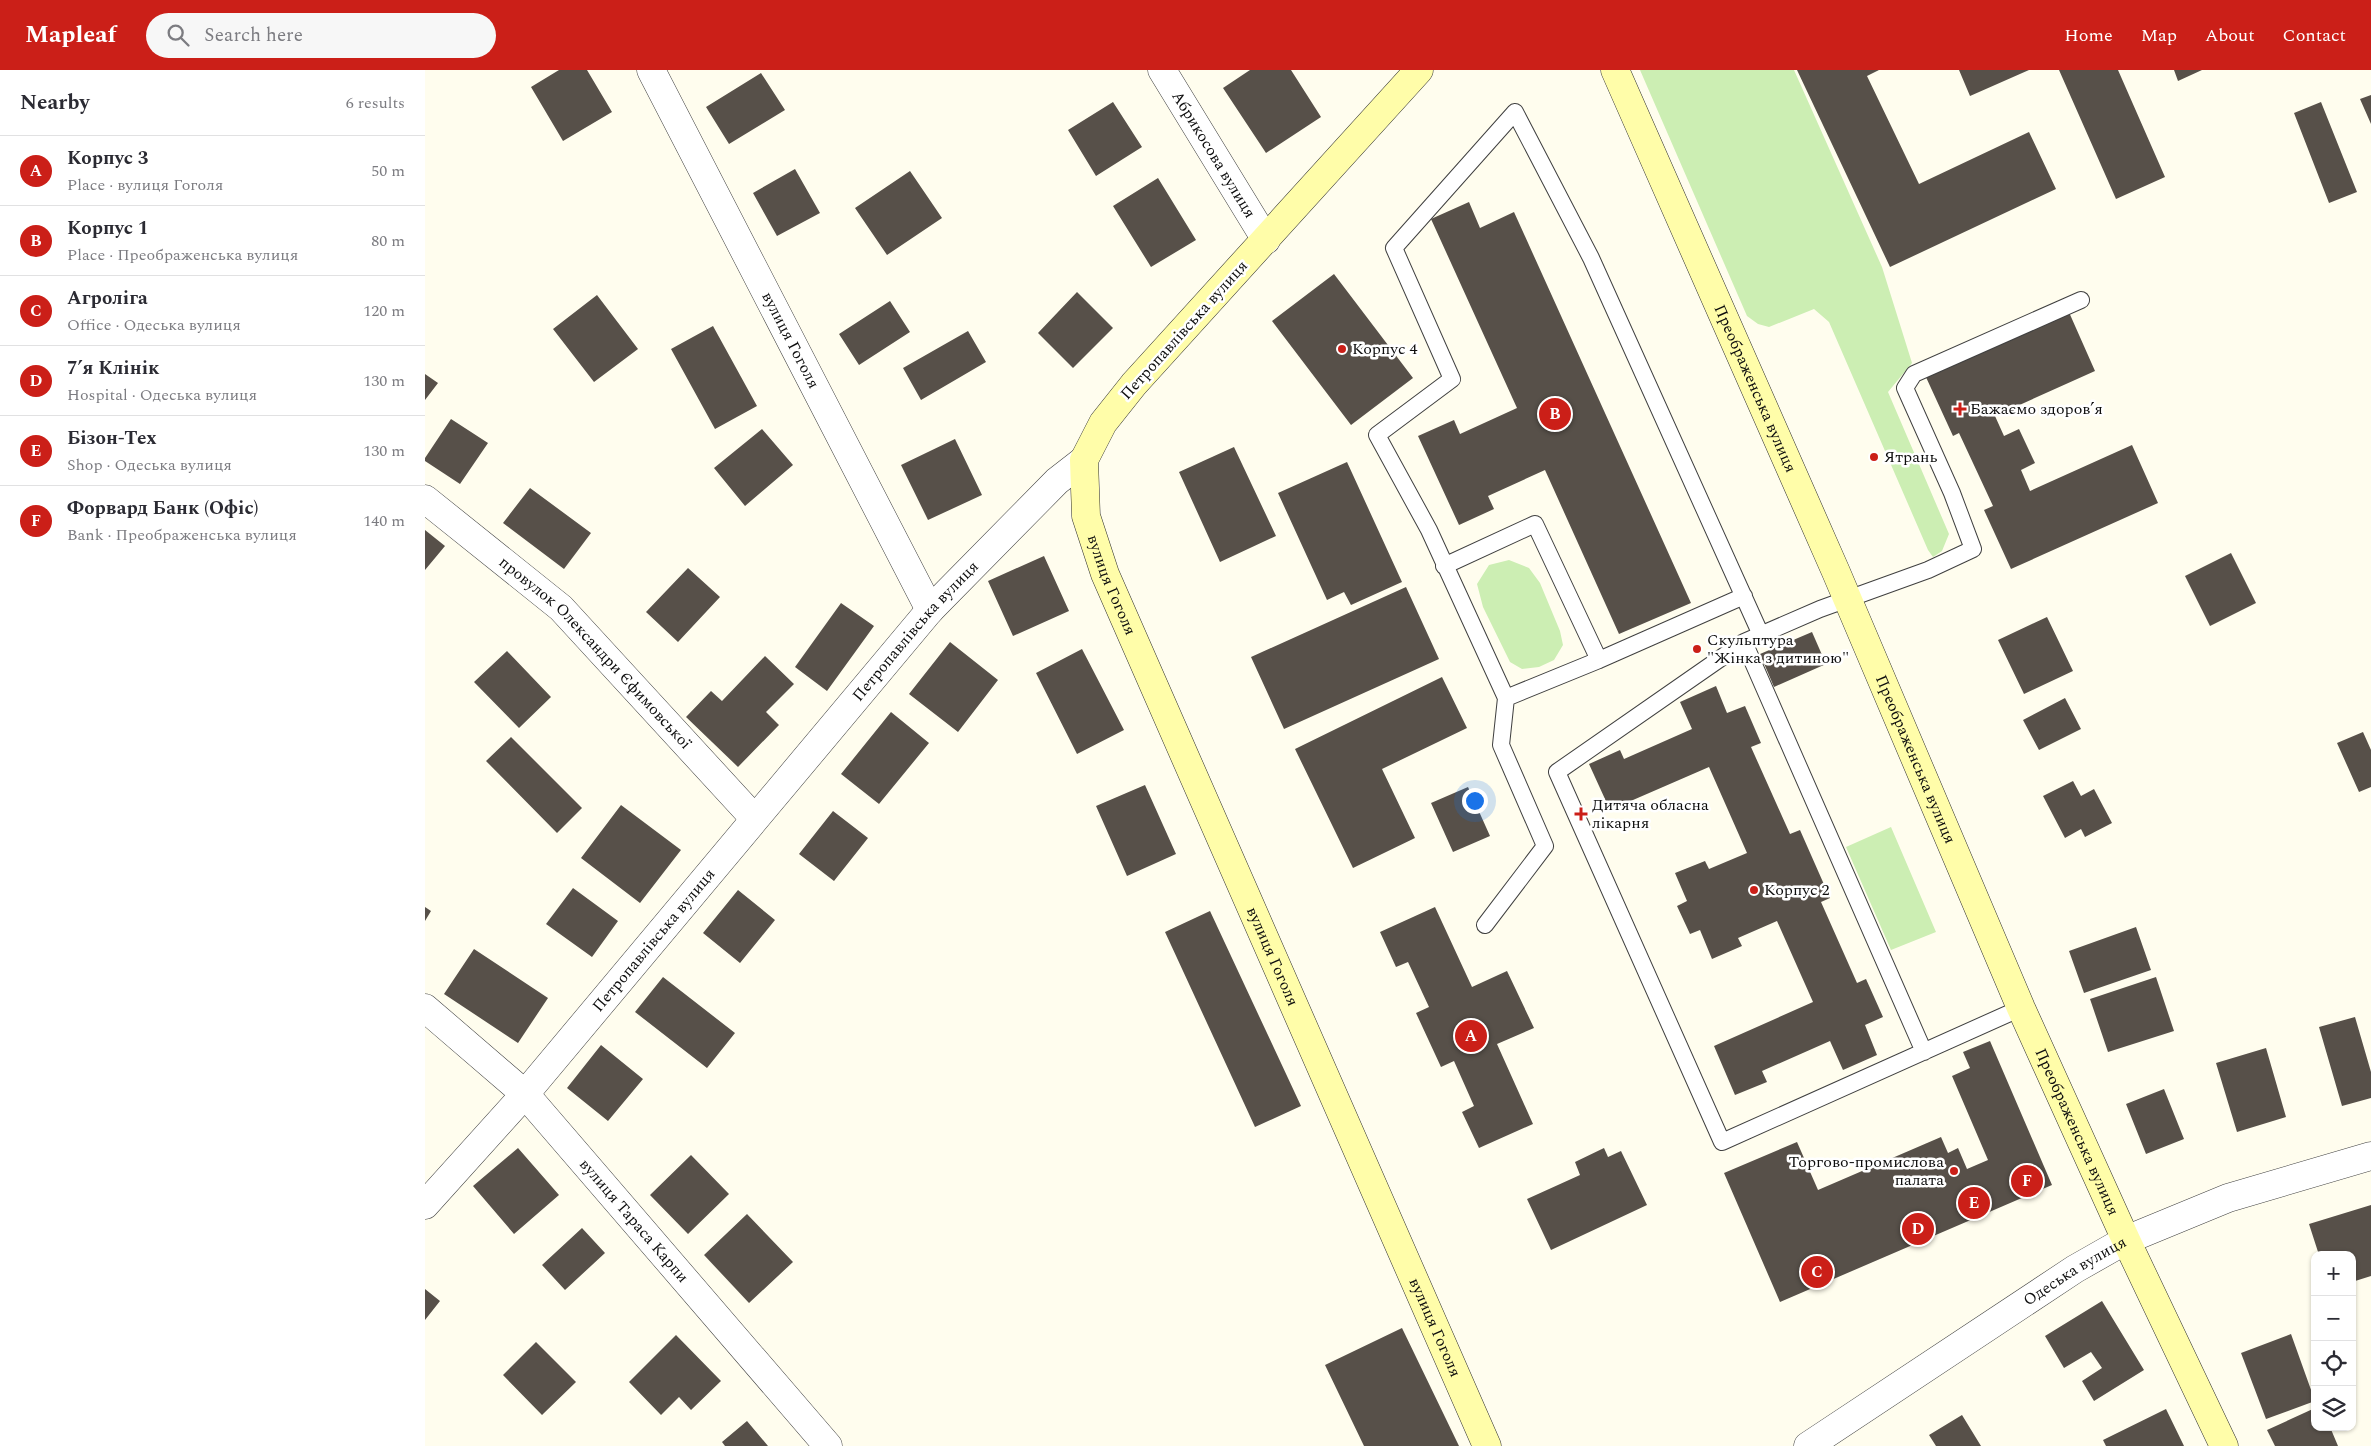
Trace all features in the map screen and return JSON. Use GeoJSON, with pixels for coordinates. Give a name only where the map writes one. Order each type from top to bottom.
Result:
{"type":"FeatureCollection","features":[{"type":"Feature","properties":{"kind":"main road","name":"Петропавлівська вулиця"},"geometry":{"type":"LineString","coordinates":[[1084,460],[1103,423],[1134,384],[1419,70]]}},
{"type":"Feature","properties":{"kind":"main road","name":"Преображенська вулиця"},"geometry":{"type":"LineString","coordinates":[[1615,70],[1848,599],[2021,1008],[2126,1240],[2224,1446]]}},
{"type":"Feature","properties":{"kind":"main road","name":"вулиця Гоголя"},"geometry":{"type":"LineString","coordinates":[[1084,460],[1086,516],[1105,574],[1487,1446]]}},
{"type":"Feature","properties":{"kind":"street","name":"вулиця Гоголя"},"geometry":{"type":"LineString","coordinates":[[651,70],[931,610]]}},
{"type":"Feature","properties":{"kind":"street","name":"Абрикосова вулиця"},"geometry":{"type":"LineString","coordinates":[[1162,70],[1265,240]]}},
{"type":"Feature","properties":{"kind":"street","name":"Петропавлівська вулиця"},"geometry":{"type":"LineString","coordinates":[[425,1205],[525,1094],[754,818],[931,610],[1057,481],[1084,460]]}},
{"type":"Feature","properties":{"kind":"street","name":"провулок Олександри Єфимовської"},"geometry":{"type":"LineString","coordinates":[[425,499],[561,608],[754,818]]}},
{"type":"Feature","properties":{"kind":"street","name":"вулиця Тараса Карпи"},"geometry":{"type":"LineString","coordinates":[[425,1008],[525,1094],[828,1446]]}},
{"type":"Feature","properties":{"kind":"street","name":"Одеська вулиця"},"geometry":{"type":"LineString","coordinates":[[1808,1446],[2075,1270],[2126,1240],[2228,1198],[2371,1156]]}},
{"type":"Feature","properties":{"kind":"lane"},"geometry":{"type":"LineString","coordinates":[[1485,925],[1545,846],[1501,745],[1506,698],[1429,530],[1377,435],[1452,379],[1394,248],[1515,112],[1591,258],[1761,635]]}},
{"type":"Feature","properties":{"kind":"lane"},"geometry":{"type":"LineString","coordinates":[[2021,1008],[1722,1142],[1557,772],[1744,642],[1848,599],[1928,570],[1973,549],[1952,493],[1905,388],[1914,374],[2081,300]]}},
{"type":"Feature","properties":{"kind":"lane"},"geometry":{"type":"LineString","coordinates":[[1444,566],[1535,524],[1599,660]]}},
{"type":"Feature","properties":{"kind":"lane"},"geometry":{"type":"LineString","coordinates":[[1506,698],[1599,660],[1744,596]]}},
{"type":"Feature","properties":{"kind":"lane"},"geometry":{"type":"LineString","coordinates":[[1744,642],[1924,1052]]}},
{"type":"Feature","properties":{"kind":"green space"},"geometry":{"type":"Polygon","coordinates":[[[1640,70],[1794,70],[1882,267],[1912,363],[1888,392],[1949,534],[1942,551],[1933,557],[1928,550],[1829,322],[1814,309],[1769,327],[1758,324],[1747,316],[1640,70]]]}},
{"type":"Feature","properties":{"kind":"green space"},"geometry":{"type":"Polygon","coordinates":[[[1509,560],[1529,568],[1540,583],[1560,631],[1563,645],[1554,660],[1539,667],[1522,669],[1510,662],[1483,607],[1477,584],[1489,565],[1509,560]]]}},
{"type":"Feature","properties":{"kind":"green space"},"geometry":{"type":"Polygon","coordinates":[[[1891,827],[1936,932],[1891,950],[1846,847],[1891,827]]]}},
{"type":"Feature","properties":{"kind":"building"},"geometry":{"type":"Polygon","coordinates":[[[559,70],[587,70],[612,112],[563,141],[531,87],[559,70]]]}},
{"type":"Feature","properties":{"kind":"building"},"geometry":{"type":"Polygon","coordinates":[[[1250,70],[1291,70],[1321,117],[1266,153],[1223,88],[1250,70]]]}},
{"type":"Feature","properties":{"kind":"building"},"geometry":{"type":"Polygon","coordinates":[[[1797,70],[1879,70],[1867,76],[1919,184],[2029,132],[2056,189],[1890,267],[1797,70]]]}},
{"type":"Feature","properties":{"kind":"building"},"geometry":{"type":"Polygon","coordinates":[[[1959,70],[2029,70],[1970,96],[1959,70]]]}},
{"type":"Feature","properties":{"kind":"building"},"geometry":{"type":"Polygon","coordinates":[[[2059,70],[2118,70],[2165,177],[2116,199],[2059,70]]]}},
{"type":"Feature","properties":{"kind":"building"},"geometry":{"type":"Polygon","coordinates":[[[2174,70],[2202,70],[2178,81],[2174,70]]]}},
{"type":"Feature","properties":{"kind":"building"},"geometry":{"type":"Polygon","coordinates":[[[761,73],[785,110],[729,144],[706,107],[761,73]]]}},
{"type":"Feature","properties":{"kind":"building"},"geometry":{"type":"Polygon","coordinates":[[[2371,95],[2371,124],[2360,99],[2371,95]]]}},
{"type":"Feature","properties":{"kind":"building"},"geometry":{"type":"Polygon","coordinates":[[[1113,102],[1142,147],[1096,176],[1068,130],[1113,102]]]}},
{"type":"Feature","properties":{"kind":"building"},"geometry":{"type":"Polygon","coordinates":[[[2321,102],[2357,192],[2329,203],[2294,113],[2321,102]]]}},
{"type":"Feature","properties":{"kind":"building"},"geometry":{"type":"Polygon","coordinates":[[[795,169],[820,213],[777,236],[753,193],[795,169]]]}},
{"type":"Feature","properties":{"kind":"building"},"geometry":{"type":"Polygon","coordinates":[[[910,171],[942,218],[887,255],[855,208],[910,171]]]}},
{"type":"Feature","properties":{"kind":"building"},"geometry":{"type":"Polygon","coordinates":[[[1158,178],[1196,240],[1151,267],[1113,206],[1158,178]]]}},
{"type":"Feature","properties":{"kind":"building"},"geometry":{"type":"Polygon","coordinates":[[[1469,202],[1480,228],[1514,212],[1691,603],[1619,634],[1545,470],[1488,496],[1494,509],[1459,525],[1418,436],[1454,420],[1460,434],[1517,408],[1431,219],[1469,202]]]}},
{"type":"Feature","properties":{"kind":"building","name":"Корпус 4"},"geometry":{"type":"Polygon","coordinates":[[[1334,274],[1413,378],[1351,425],[1272,321],[1334,274]]]}},
{"type":"Feature","properties":{"kind":"building"},"geometry":{"type":"Polygon","coordinates":[[[1077,292],[1113,328],[1073,368],[1038,333],[1077,292]]]}},
{"type":"Feature","properties":{"kind":"building"},"geometry":{"type":"Polygon","coordinates":[[[597,295],[638,349],[594,382],[553,329],[597,295]]]}},
{"type":"Feature","properties":{"kind":"building"},"geometry":{"type":"Polygon","coordinates":[[[890,301],[910,332],[859,365],[839,334],[890,301]]]}},
{"type":"Feature","properties":{"kind":"building"},"geometry":{"type":"Polygon","coordinates":[[[2068,310],[2095,371],[1995,416],[2004,436],[2019,429],[2035,463],[2021,470],[2030,491],[2132,445],[2158,503],[2011,569],[1984,510],[1993,506],[1959,433],[1953,436],[1925,375],[2068,310]]]}},
{"type":"Feature","properties":{"kind":"building"},"geometry":{"type":"Polygon","coordinates":[[[713,326],[757,406],[715,429],[671,349],[713,326]]]}},
{"type":"Feature","properties":{"kind":"building"},"geometry":{"type":"Polygon","coordinates":[[[968,331],[986,362],[921,400],[903,368],[968,331]]]}},
{"type":"Feature","properties":{"kind":"building"},"geometry":{"type":"Polygon","coordinates":[[[425,374],[438,383],[425,400],[425,374]]]}},
{"type":"Feature","properties":{"kind":"building"},"geometry":{"type":"Polygon","coordinates":[[[451,419],[488,443],[460,484],[425,461],[425,458],[451,419]]]}},
{"type":"Feature","properties":{"kind":"building"},"geometry":{"type":"Polygon","coordinates":[[[762,429],[793,465],[745,506],[714,468],[762,429]]]}},
{"type":"Feature","properties":{"kind":"building"},"geometry":{"type":"Polygon","coordinates":[[[955,439],[982,495],[928,520],[901,465],[955,439]]]}},
{"type":"Feature","properties":{"kind":"building"},"geometry":{"type":"Polygon","coordinates":[[[1234,447],[1276,536],[1220,562],[1179,472],[1234,447]]]}},
{"type":"Feature","properties":{"kind":"building"},"geometry":{"type":"Polygon","coordinates":[[[1347,462],[1402,582],[1351,605],[1344,592],[1327,600],[1278,493],[1347,462]]]}},
{"type":"Feature","properties":{"kind":"building"},"geometry":{"type":"Polygon","coordinates":[[[530,488],[591,533],[564,569],[503,523],[530,488]]]}},
{"type":"Feature","properties":{"kind":"building"},"geometry":{"type":"Polygon","coordinates":[[[425,530],[445,546],[425,570],[425,530]]]}},
{"type":"Feature","properties":{"kind":"building"},"geometry":{"type":"Polygon","coordinates":[[[2231,553],[2256,603],[2210,626],[2185,576],[2231,553]]]}},
{"type":"Feature","properties":{"kind":"building"},"geometry":{"type":"Polygon","coordinates":[[[1044,556],[1069,611],[1013,636],[988,581],[1044,556]]]}},
{"type":"Feature","properties":{"kind":"building"},"geometry":{"type":"Polygon","coordinates":[[[688,568],[720,597],[678,642],[646,612],[688,568]]]}},
{"type":"Feature","properties":{"kind":"building"},"geometry":{"type":"Polygon","coordinates":[[[1406,587],[1439,659],[1284,729],[1251,657],[1406,587]]]}},
{"type":"Feature","properties":{"kind":"building"},"geometry":{"type":"Polygon","coordinates":[[[841,603],[874,626],[827,691],[795,667],[841,603]]]}},
{"type":"Feature","properties":{"kind":"building"},"geometry":{"type":"Polygon","coordinates":[[[2047,617],[2073,671],[2024,694],[1998,640],[2047,617]]]}},
{"type":"Feature","properties":{"kind":"building"},"geometry":{"type":"Polygon","coordinates":[[[1812,632],[1826,664],[1774,687],[1760,654],[1812,632]]]}},
{"type":"Feature","properties":{"kind":"building"},"geometry":{"type":"Polygon","coordinates":[[[950,642],[998,680],[958,732],[909,694],[950,642]]]}},
{"type":"Feature","properties":{"kind":"building"},"geometry":{"type":"Polygon","coordinates":[[[1082,649],[1124,730],[1077,754],[1036,673],[1082,649]]]}},
{"type":"Feature","properties":{"kind":"building"},"geometry":{"type":"Polygon","coordinates":[[[507,651],[551,697],[519,728],[474,682],[507,651]]]}},
{"type":"Feature","properties":{"kind":"building"},"geometry":{"type":"Polygon","coordinates":[[[765,656],[794,684],[766,712],[779,725],[738,767],[686,717],[711,691],[722,701],[765,656]]]}},
{"type":"Feature","properties":{"kind":"building"},"geometry":{"type":"Polygon","coordinates":[[[1442,677],[1467,728],[1382,769],[1415,838],[1353,868],[1295,749],[1442,677]]]}},
{"type":"Feature","properties":{"kind":"building","name":"Корпус 2"},"geometry":{"type":"Polygon","coordinates":[[[1716,686],[1727,713],[1745,706],[1761,743],[1751,747],[1790,834],[1800,830],[1830,898],[1821,902],[1857,983],[1866,979],[1883,1017],[1865,1025],[1877,1055],[1843,1070],[1830,1041],[1762,1071],[1767,1082],[1735,1095],[1714,1046],[1813,1002],[1777,921],[1738,938],[1742,946],[1712,959],[1700,930],[1690,934],[1677,906],[1687,901],[1675,873],[1705,861],[1709,869],[1747,853],[1709,767],[1610,810],[1589,764],[1620,750],[1624,759],[1692,729],[1680,702],[1716,686]]]}},
{"type":"Feature","properties":{"kind":"building"},"geometry":{"type":"Polygon","coordinates":[[[2065,698],[2081,729],[2039,750],[2023,720],[2065,698]]]}},
{"type":"Feature","properties":{"kind":"building"},"geometry":{"type":"Polygon","coordinates":[[[891,712],[929,743],[879,804],[841,774],[891,712]]]}},
{"type":"Feature","properties":{"kind":"building"},"geometry":{"type":"Polygon","coordinates":[[[2363,732],[2371,750],[2371,787],[2359,792],[2337,743],[2363,732]]]}},
{"type":"Feature","properties":{"kind":"building"},"geometry":{"type":"Polygon","coordinates":[[[511,737],[582,808],[557,833],[486,761],[511,737]]]}},
{"type":"Feature","properties":{"kind":"building"},"geometry":{"type":"Polygon","coordinates":[[[2073,781],[2081,796],[2094,789],[2112,823],[2085,837],[2081,829],[2065,838],[2043,796],[2073,781]]]}},
{"type":"Feature","properties":{"kind":"building"},"geometry":{"type":"Polygon","coordinates":[[[1145,785],[1176,854],[1127,876],[1096,806],[1145,785]]]}},
{"type":"Feature","properties":{"kind":"building"},"geometry":{"type":"Polygon","coordinates":[[[1468,787],[1490,836],[1453,852],[1431,803],[1468,787]]]}},
{"type":"Feature","properties":{"kind":"building"},"geometry":{"type":"Polygon","coordinates":[[[621,805],[681,850],[640,903],[581,858],[621,805]]]}},
{"type":"Feature","properties":{"kind":"building"},"geometry":{"type":"Polygon","coordinates":[[[833,811],[868,838],[834,881],[799,854],[833,811]]]}},
{"type":"Feature","properties":{"kind":"building"},"geometry":{"type":"Polygon","coordinates":[[[573,888],[618,921],[592,957],[546,924],[573,888]]]}},
{"type":"Feature","properties":{"kind":"building"},"geometry":{"type":"Polygon","coordinates":[[[738,890],[775,920],[740,963],[703,933],[738,890]]]}},
{"type":"Feature","properties":{"kind":"building"},"geometry":{"type":"Polygon","coordinates":[[[425,907],[431,911],[425,921],[425,907]]]}},
{"type":"Feature","properties":{"kind":"building"},"geometry":{"type":"Polygon","coordinates":[[[1435,907],[1472,987],[1507,971],[1534,1028],[1497,1044],[1533,1124],[1479,1148],[1462,1112],[1474,1106],[1454,1061],[1441,1067],[1416,1013],[1429,1007],[1408,962],[1396,967],[1380,932],[1435,907]]]}},
{"type":"Feature","properties":{"kind":"building"},"geometry":{"type":"Polygon","coordinates":[[[1210,911],[1301,1106],[1255,1127],[1165,932],[1210,911]]]}},
{"type":"Feature","properties":{"kind":"building"},"geometry":{"type":"Polygon","coordinates":[[[2136,927],[2151,970],[2084,993],[2069,951],[2136,927]]]}},
{"type":"Feature","properties":{"kind":"building"},"geometry":{"type":"Polygon","coordinates":[[[474,949],[548,998],[518,1043],[444,994],[474,949]]]}},
{"type":"Feature","properties":{"kind":"building"},"geometry":{"type":"Polygon","coordinates":[[[663,977],[735,1033],[707,1068],[635,1012],[663,977]]]}},
{"type":"Feature","properties":{"kind":"building"},"geometry":{"type":"Polygon","coordinates":[[[2156,977],[2174,1031],[2108,1052],[2090,999],[2156,977]]]}},
{"type":"Feature","properties":{"kind":"building"},"geometry":{"type":"Polygon","coordinates":[[[2355,1017],[2371,1072],[2371,1098],[2342,1106],[2319,1027],[2355,1017]]]}},
{"type":"Feature","properties":{"kind":"building","name":"Торгово-промислова палата"},"geometry":{"type":"Polygon","coordinates":[[[1990,1041],[2052,1185],[1780,1302],[1724,1173],[1797,1142],[1818,1190],[1941,1137],[1948,1153],[1958,1148],[1967,1169],[1988,1160],[1952,1076],[1970,1068],[1963,1052],[1990,1041]]]}},
{"type":"Feature","properties":{"kind":"building"},"geometry":{"type":"Polygon","coordinates":[[[601,1045],[643,1079],[608,1121],[567,1088],[601,1045]]]}},
{"type":"Feature","properties":{"kind":"building"},"geometry":{"type":"Polygon","coordinates":[[[2266,1048],[2286,1117],[2237,1132],[2216,1063],[2266,1048]]]}},
{"type":"Feature","properties":{"kind":"building"},"geometry":{"type":"Polygon","coordinates":[[[2164,1089],[2184,1139],[2146,1154],[2126,1104],[2164,1089]]]}},
{"type":"Feature","properties":{"kind":"building"},"geometry":{"type":"Polygon","coordinates":[[[518,1148],[559,1195],[514,1234],[473,1186],[518,1148]]]}},
{"type":"Feature","properties":{"kind":"building"},"geometry":{"type":"Polygon","coordinates":[[[1604,1148],[1608,1157],[1621,1151],[1647,1205],[1551,1250],[1527,1199],[1580,1175],[1575,1162],[1604,1148]]]}},
{"type":"Feature","properties":{"kind":"building"},"geometry":{"type":"Polygon","coordinates":[[[691,1155],[729,1194],[688,1234],[650,1195],[691,1155]]]}},
{"type":"Feature","properties":{"kind":"building"},"geometry":{"type":"Polygon","coordinates":[[[2371,1205],[2371,1276],[2356,1281],[2356,1251],[2318,1251],[2309,1224],[2371,1205]]]}},
{"type":"Feature","properties":{"kind":"building"},"geometry":{"type":"Polygon","coordinates":[[[747,1214],[793,1262],[749,1303],[704,1255],[747,1214]]]}},
{"type":"Feature","properties":{"kind":"building"},"geometry":{"type":"Polygon","coordinates":[[[582,1228],[605,1253],[565,1290],[542,1265],[582,1228]]]}},
{"type":"Feature","properties":{"kind":"building"},"geometry":{"type":"Polygon","coordinates":[[[425,1289],[440,1301],[425,1320],[425,1289]]]}},
{"type":"Feature","properties":{"kind":"building"},"geometry":{"type":"Polygon","coordinates":[[[2102,1301],[2144,1370],[2094,1401],[2082,1381],[2102,1368],[2091,1352],[2064,1368],[2045,1336],[2102,1301]]]}},
{"type":"Feature","properties":{"kind":"building"},"geometry":{"type":"Polygon","coordinates":[[[1402,1328],[1459,1446],[1364,1446],[1325,1365],[1402,1328]]]}},
{"type":"Feature","properties":{"kind":"building"},"geometry":{"type":"Polygon","coordinates":[[[2291,1334],[2311,1390],[2311,1402],[2266,1419],[2241,1353],[2291,1334]]]}},
{"type":"Feature","properties":{"kind":"building"},"geometry":{"type":"Polygon","coordinates":[[[676,1335],[721,1381],[691,1410],[679,1397],[661,1415],[629,1382],[676,1335]]]}},
{"type":"Feature","properties":{"kind":"building"},"geometry":{"type":"Polygon","coordinates":[[[536,1342],[576,1382],[542,1415],[503,1375],[536,1342]]]}},
{"type":"Feature","properties":{"kind":"building"},"geometry":{"type":"Polygon","coordinates":[[[2166,1409],[2184,1446],[2106,1446],[2103,1440],[2166,1409]]]}},
{"type":"Feature","properties":{"kind":"building"},"geometry":{"type":"Polygon","coordinates":[[[2311,1410],[2311,1431],[2332,1431],[2338,1446],[2275,1446],[2267,1430],[2311,1410]]]}},
{"type":"Feature","properties":{"kind":"building"},"geometry":{"type":"Polygon","coordinates":[[[1962,1415],[1981,1446],[1936,1446],[1929,1435],[1962,1415]]]}},
{"type":"Feature","properties":{"kind":"building"},"geometry":{"type":"Polygon","coordinates":[[[747,1421],[768,1446],[725,1446],[722,1442],[747,1421]]]}},
{"type":"Feature","properties":{"kind":"place","name":"Корпус 4"},"geometry":{"type":"Point","coordinates":[1342,349]}},
{"type":"Feature","properties":{"kind":"place","name":"Бажаємо здоровʼя"},"geometry":{"type":"Point","coordinates":[1960,409]}},
{"type":"Feature","properties":{"kind":"place","name":"Корпус 1"},"geometry":{"type":"Point","coordinates":[1555,414]}},
{"type":"Feature","properties":{"kind":"place","name":"Ятрань"},"geometry":{"type":"Point","coordinates":[1874,457]}},
{"type":"Feature","properties":{"kind":"place","name":"Скульптура \"Жінка з дитиною\""},"geometry":{"type":"Point","coordinates":[1697,649]}},
{"type":"Feature","properties":{"kind":"place","name":"Дитяча обласна лікарня"},"geometry":{"type":"Point","coordinates":[1581,814]}},
{"type":"Feature","properties":{"kind":"place","name":"Корпус 2"},"geometry":{"type":"Point","coordinates":[1754,890]}},
{"type":"Feature","properties":{"kind":"place","name":"Корпус 3"},"geometry":{"type":"Point","coordinates":[1471,1036]}},
{"type":"Feature","properties":{"kind":"place","name":"Торгово-промислова палата"},"geometry":{"type":"Point","coordinates":[1954,1171]}},
{"type":"Feature","properties":{"kind":"place","name":"Форвард Банк (Офіс)"},"geometry":{"type":"Point","coordinates":[2027,1181]}},
{"type":"Feature","properties":{"kind":"place","name":"Бізон-Тех"},"geometry":{"type":"Point","coordinates":[1974,1203]}},
{"type":"Feature","properties":{"kind":"place","name":"7ʼя Клінік"},"geometry":{"type":"Point","coordinates":[1918,1229]}},
{"type":"Feature","properties":{"kind":"place","name":"Агроліга"},"geometry":{"type":"Point","coordinates":[1817,1272]}}]}
